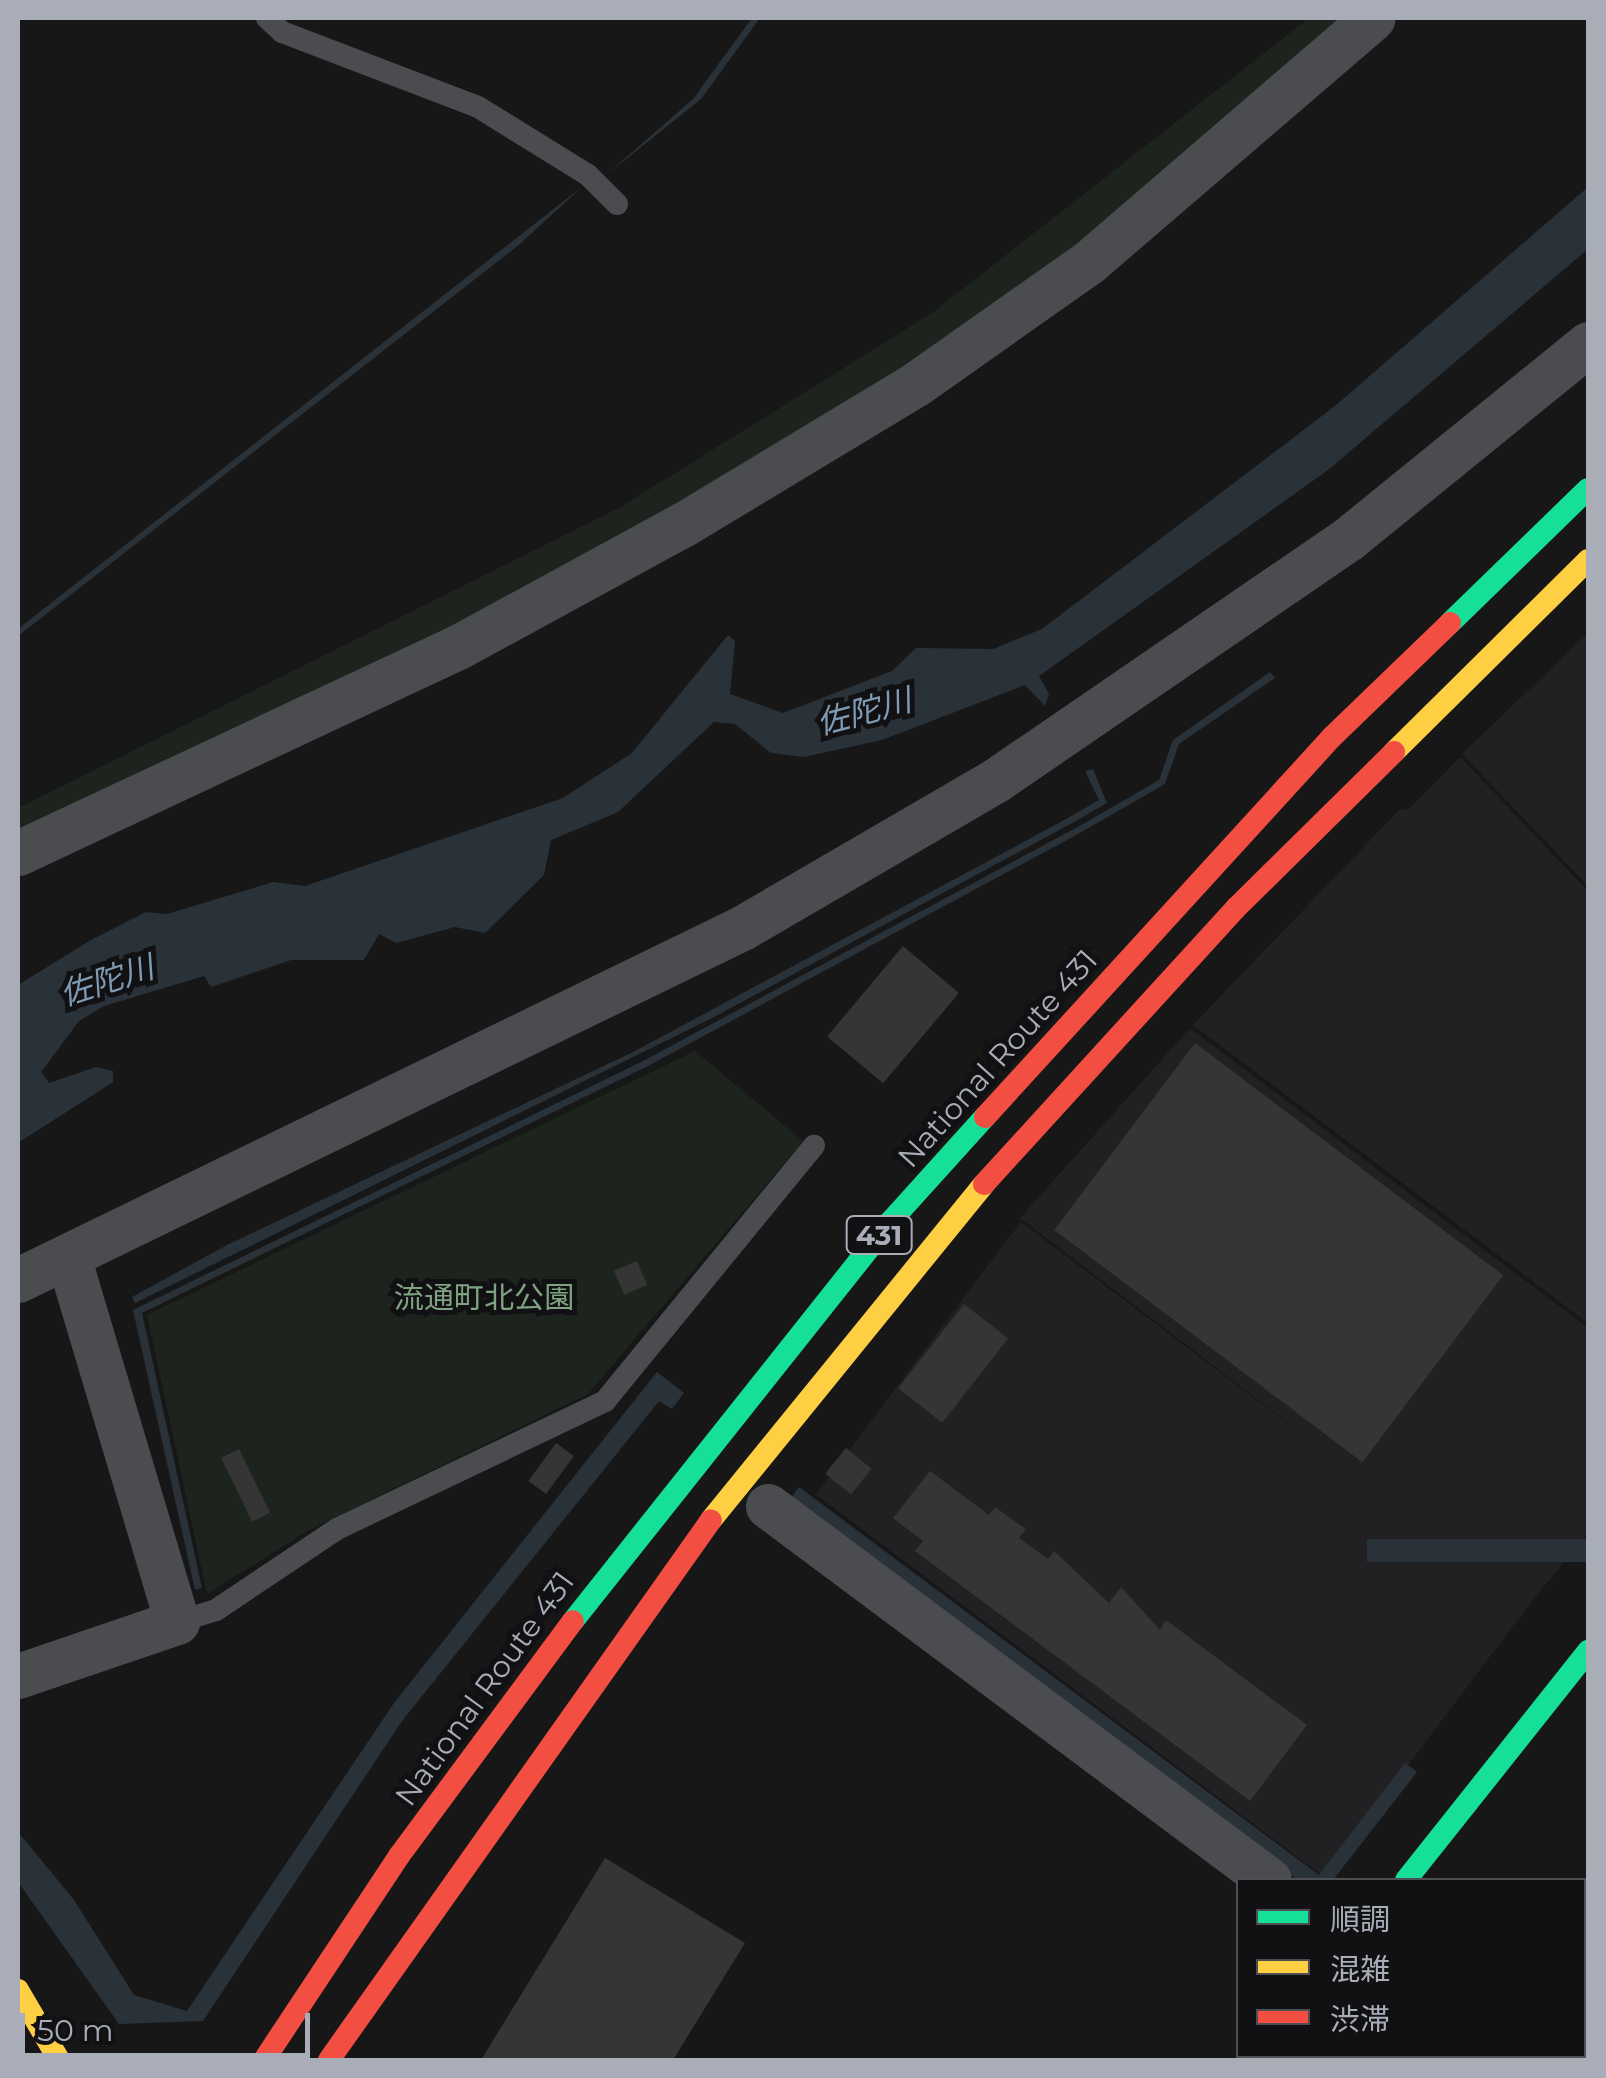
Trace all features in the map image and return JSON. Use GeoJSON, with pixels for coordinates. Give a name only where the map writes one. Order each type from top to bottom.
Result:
{"type":"FeatureCollection","features":[{"type":"Feature","properties":{"kind":"main road","name":"National Route 431"},"geometry":{"type":"LineString","coordinates":[[264,2060],[399,1856],[655,1509],[890,1222],[1332,737],[1588,489]]}},
{"type":"Feature","properties":{"kind":"main road","name":"431"},"geometry":{"type":"LineString","coordinates":[[329,2060],[740,1478],[1002,1162],[1236,908],[1588,560]]}},
{"type":"Feature","properties":{"kind":"main road"},"geometry":{"type":"LineString","coordinates":[[1408,1878],[1588,1651]]}},
{"type":"Feature","properties":{"kind":"main road"},"geometry":{"type":"LineString","coordinates":[[18,1990],[60,2060]]}},
{"type":"Feature","properties":{"kind":"street"},"geometry":{"type":"LineString","coordinates":[[18,853],[458,647],[684,524],[899,394],[1088,262],[1373,18]]}},
{"type":"Feature","properties":{"kind":"street"},"geometry":{"type":"LineString","coordinates":[[18,1280],[742,928],[996,780],[1348,539],[1588,344]]}},
{"type":"Feature","properties":{"kind":"street"},"geometry":{"type":"LineString","coordinates":[[18,1676],[177,1622],[68,1256]]}},
{"type":"Feature","properties":{"kind":"street"},"geometry":{"type":"LineString","coordinates":[[768,1506],[1266,1878]]}},
{"type":"Feature","properties":{"kind":"lane"},"geometry":{"type":"LineString","coordinates":[[268,18],[282,32],[478,107],[588,174],[616,204]]}},
{"type":"Feature","properties":{"kind":"lane"},"geometry":{"type":"LineString","coordinates":[[177,1622],[216,1610],[337,1530],[605,1401],[814,1146]]}},
{"type":"Feature","properties":{"kind":"shaded area"},"geometry":{"type":"Polygon","coordinates":[[[1588,633],[1588,886],[1462,754],[1588,633]]]}},
{"type":"Feature","properties":{"kind":"shaded area"},"geometry":{"type":"Polygon","coordinates":[[[1460,757],[1588,891],[1588,1323],[1193,1025],[1399,810],[1409,809],[1460,757]]]}},
{"type":"Feature","properties":{"kind":"shaded area"},"geometry":{"type":"Polygon","coordinates":[[[1190,1028],[1588,1328],[1588,1533],[1528,1606],[1020,1218],[1190,1028]]]}},
{"type":"Feature","properties":{"kind":"shaded area"},"geometry":{"type":"Polygon","coordinates":[[[1021,1222],[1529,1605],[1324,1877],[816,1494],[1021,1222]]]}},
{"type":"Feature","properties":{"kind":"green space"},"geometry":{"type":"Polygon","coordinates":[[[1309,18],[1363,18],[1123,221],[683,517],[18,846],[18,808],[619,508],[932,313],[1309,18]]]}},
{"type":"Feature","properties":{"kind":"green space","name":"流通町北公園"},"geometry":{"type":"Polygon","coordinates":[[[695,1051],[803,1141],[588,1394],[309,1530],[207,1594],[147,1315],[695,1051]]]}},
{"type":"Feature","properties":{"kind":"water"},"geometry":{"type":"Polygon","coordinates":[[[752,18],[760,18],[701,99],[605,176],[693,99],[752,18]]]}},
{"type":"Feature","properties":{"kind":"water"},"geometry":{"type":"Polygon","coordinates":[[[583,186],[520,244],[18,636],[18,629],[583,186]]]}},
{"type":"Feature","properties":{"kind":"water","name":"佐陀川"},"geometry":{"type":"Polygon","coordinates":[[[1588,187],[1588,249],[1328,470],[1039,676],[1049,694],[1045,706],[1025,685],[882,740],[804,757],[771,753],[735,724],[714,722],[618,812],[551,840],[544,875],[485,933],[455,927],[396,943],[379,934],[364,960],[291,960],[211,987],[204,976],[104,1006],[79,1021],[41,1072],[49,1083],[96,1067],[113,1071],[113,1082],[18,1143],[18,985],[91,940],[146,912],[167,914],[273,882],[305,886],[563,798],[632,753],[728,635],[735,641],[730,694],[783,713],[892,671],[916,648],[993,649],[1042,629],[1335,406],[1588,187]]]}},
{"type":"Feature","properties":{"kind":"water"},"geometry":{"type":"Polygon","coordinates":[[[1270,672],[1275,678],[1179,744],[1165,784],[1078,834],[648,1066],[142,1313],[202,1588],[195,1590],[133,1310],[645,1060],[1083,824],[1159,780],[1173,740],[1270,672]]]}},
{"type":"Feature","properties":{"kind":"water"},"geometry":{"type":"Polygon","coordinates":[[[1093,769],[1107,803],[1074,822],[716,1016],[135,1303],[132,1297],[227,1245],[635,1051],[1068,818],[1099,800],[1085,771],[1093,769]]]}},
{"type":"Feature","properties":{"kind":"water"},"geometry":{"type":"Polygon","coordinates":[[[657,1372],[684,1393],[672,1409],[659,1401],[402,1721],[203,2021],[119,2024],[18,1882],[18,1832],[74,1900],[134,1995],[187,2011],[394,1703],[657,1372]]]}},
{"type":"Feature","properties":{"kind":"water"},"geometry":{"type":"Polygon","coordinates":[[[799,1487],[1319,1875],[1405,1763],[1417,1772],[1335,1878],[1295,1878],[789,1501],[799,1487]]]}},
{"type":"Feature","properties":{"kind":"water"},"geometry":{"type":"Polygon","coordinates":[[[1367,1539],[1588,1539],[1588,1562],[1367,1562],[1367,1539]]]}},
{"type":"Feature","properties":{"kind":"building"},"geometry":{"type":"Polygon","coordinates":[[[903,946],[959,993],[883,1083],[827,1036],[903,946]]]}},
{"type":"Feature","properties":{"kind":"building"},"geometry":{"type":"Polygon","coordinates":[[[1195,1043],[1503,1275],[1362,1462],[1054,1230],[1195,1043]]]}},
{"type":"Feature","properties":{"kind":"building"},"geometry":{"type":"Polygon","coordinates":[[[637,1261],[647,1285],[624,1295],[614,1271],[637,1261]]]}},
{"type":"Feature","properties":{"kind":"building"},"geometry":{"type":"Polygon","coordinates":[[[964,1304],[1008,1338],[942,1423],[898,1388],[964,1304]]]}},
{"type":"Feature","properties":{"kind":"building"},"geometry":{"type":"Polygon","coordinates":[[[556,1443],[574,1456],[546,1494],[528,1481],[556,1443]]]}},
{"type":"Feature","properties":{"kind":"building"},"geometry":{"type":"Polygon","coordinates":[[[846,1448],[872,1469],[851,1494],[825,1474],[846,1448]]]}},
{"type":"Feature","properties":{"kind":"building"},"geometry":{"type":"Polygon","coordinates":[[[239,1449],[270,1513],[252,1522],[221,1458],[239,1449]]]}},
{"type":"Feature","properties":{"kind":"building"},"geometry":{"type":"Polygon","coordinates":[[[930,1471],[989,1515],[995,1507],[1026,1529],[1019,1538],[1048,1559],[1054,1551],[1109,1603],[1121,1587],[1160,1630],[1166,1620],[1307,1725],[1250,1801],[915,1551],[923,1541],[893,1518],[930,1471]]]}},
{"type":"Feature","properties":{"kind":"building"},"geometry":{"type":"Polygon","coordinates":[[[605,1858],[745,1943],[673,2060],[481,2060],[605,1858]]]}},
{"type":"Feature","properties":{"kind":"traffic: fast"},"geometry":{"type":"LineString","coordinates":[[1450,623],[1588,489]]}},
{"type":"Feature","properties":{"kind":"traffic: fast"},"geometry":{"type":"LineString","coordinates":[[573,1621],[890,1222],[985,1117]]}},
{"type":"Feature","properties":{"kind":"traffic: fast"},"geometry":{"type":"LineString","coordinates":[[1408,1878],[1588,1651]]}},
{"type":"Feature","properties":{"kind":"traffic: slow"},"geometry":{"type":"LineString","coordinates":[[1394,752],[1588,560]]}},
{"type":"Feature","properties":{"kind":"traffic: slow"},"geometry":{"type":"LineString","coordinates":[[711,1520],[984,1184]]}},
{"type":"Feature","properties":{"kind":"traffic: slow"},"geometry":{"type":"LineString","coordinates":[[18,1990],[59,2060]]}},
{"type":"Feature","properties":{"kind":"traffic: jam"},"geometry":{"type":"LineString","coordinates":[[985,1117],[1332,737],[1450,623]]}},
{"type":"Feature","properties":{"kind":"traffic: jam"},"geometry":{"type":"LineString","coordinates":[[984,1184],[1236,908],[1394,752]]}},
{"type":"Feature","properties":{"kind":"traffic: jam"},"geometry":{"type":"LineString","coordinates":[[329,2060],[711,1520]]}},
{"type":"Feature","properties":{"kind":"traffic: jam"},"geometry":{"type":"LineString","coordinates":[[264,2060],[399,1856],[573,1621]]}}]}
